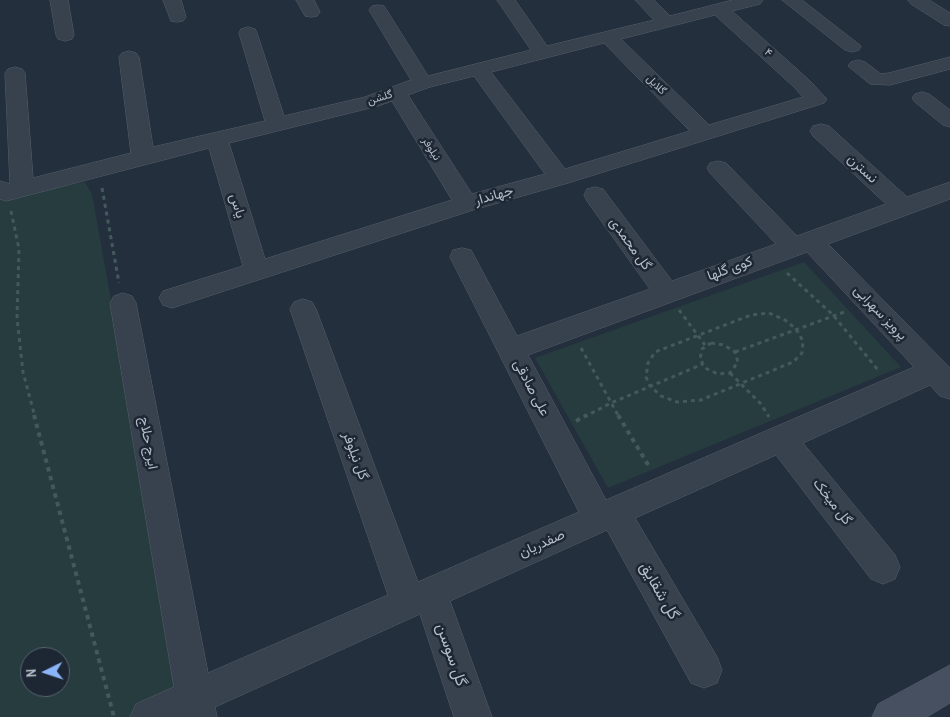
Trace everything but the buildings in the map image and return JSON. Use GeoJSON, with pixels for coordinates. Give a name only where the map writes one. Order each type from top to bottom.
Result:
{"type":"FeatureCollection","features":[{"type":"Feature","properties":{"kind":"main road"},"geometry":{"type":"LineString","coordinates":[[891,717],[950,682]]}},
{"type":"Feature","properties":{"kind":"street"},"geometry":{"type":"LineString","coordinates":[[60,0],[66,35]]}},
{"type":"Feature","properties":{"kind":"street"},"geometry":{"type":"LineString","coordinates":[[506,0],[542,53]]}},
{"type":"Feature","properties":{"kind":"street"},"geometry":{"type":"LineString","coordinates":[[644,0],[666,22]]}},
{"type":"Feature","properties":{"kind":"street","name":"گلشن"},"geometry":{"type":"LineString","coordinates":[[9,190],[371,102],[423,83],[754,0]]}},
{"type":"Feature","properties":{"kind":"street"},"geometry":{"type":"LineString","coordinates":[[791,0],[852,46]]}},
{"type":"Feature","properties":{"kind":"street"},"geometry":{"type":"LineString","coordinates":[[917,0],[950,21]]}},
{"type":"Feature","properties":{"kind":"street","name":"۴"},"geometry":{"type":"LineString","coordinates":[[719,9],[802,83],[817,99]]}},
{"type":"Feature","properties":{"kind":"street"},"geometry":{"type":"LineString","coordinates":[[378,10],[423,83]]}},
{"type":"Feature","properties":{"kind":"street"},"geometry":{"type":"LineString","coordinates":[[248,32],[276,124]]}},
{"type":"Feature","properties":{"kind":"street","name":"گلایل"},"geometry":{"type":"LineString","coordinates":[[608,36],[704,133]]}},
{"type":"Feature","properties":{"kind":"street"},"geometry":{"type":"LineString","coordinates":[[129,57],[143,157]]}},
{"type":"Feature","properties":{"kind":"street"},"geometry":{"type":"LineString","coordinates":[[858,66],[877,80],[890,79],[950,63]]}},
{"type":"Feature","properties":{"kind":"street"},"geometry":{"type":"LineString","coordinates":[[479,69],[560,178]]}},
{"type":"Feature","properties":{"kind":"street"},"geometry":{"type":"LineString","coordinates":[[9,190],[16,73]]}},
{"type":"Feature","properties":{"kind":"street","name":"نیلوفر"},"geometry":{"type":"LineString","coordinates":[[396,93],[466,204]]}},
{"type":"Feature","properties":{"kind":"street"},"geometry":{"type":"LineString","coordinates":[[922,98],[950,120]]}},
{"type":"Feature","properties":{"kind":"street","name":"جهاندار"},"geometry":{"type":"LineString","coordinates":[[172,298],[466,204],[560,178],[817,99]]}},
{"type":"Feature","properties":{"kind":"street","name":"نسترن"},"geometry":{"type":"LineString","coordinates":[[821,131],[903,207]]}},
{"type":"Feature","properties":{"kind":"street","name":"یاس"},"geometry":{"type":"LineString","coordinates":[[217,140],[257,272]]}},
{"type":"Feature","properties":{"kind":"street","name":"پرویز سهرابی"},"geometry":{"type":"LineString","coordinates":[[718,168],[870,303],[942,379]]}},
{"type":"Feature","properties":{"kind":"street","name":"گل محمدی"},"geometry":{"type":"LineString","coordinates":[[595,196],[666,292]]}},
{"type":"Feature","properties":{"kind":"street","name":"کوی گلها"},"geometry":{"type":"LineString","coordinates":[[511,350],[903,207],[945,199]]}},
{"type":"Feature","properties":{"kind":"street","name":"علی صادقی"},"geometry":{"type":"LineString","coordinates":[[462,257],[554,432],[606,515]]}},
{"type":"Feature","properties":{"kind":"street","name":"ایرج حلاج"},"geometry":{"type":"LineString","coordinates":[[122,303],[196,707]]}},
{"type":"Feature","properties":{"kind":"street","name":"گل نیلوفر"},"geometry":{"type":"LineString","coordinates":[[303,309],[419,598]]}},
{"type":"Feature","properties":{"kind":"street","name":"صفدریان"},"geometry":{"type":"LineString","coordinates":[[149,717],[196,707],[419,598],[893,389],[942,379]]}},
{"type":"Feature","properties":{"kind":"street","name":"گل میخک"},"geometry":{"type":"LineString","coordinates":[[781,438],[882,567]]}},
{"type":"Feature","properties":{"kind":"street","name":"گل شقایق"},"geometry":{"type":"LineString","coordinates":[[606,515],[704,670]]}},
{"type":"Feature","properties":{"kind":"street","name":"گل سوسن"},"geometry":{"type":"LineString","coordinates":[[419,598],[473,717]]}},
{"type":"Feature","properties":{"kind":"path"},"geometry":{"type":"LineString","coordinates":[[99,169],[122,303]]}},
{"type":"Feature","properties":{"kind":"path"},"geometry":{"type":"LineString","coordinates":[[9,190],[19,243],[17,318],[24,372],[114,717]]}},
{"type":"Feature","properties":{"kind":"path"},"geometry":{"type":"LineString","coordinates":[[768,255],[833,316],[893,389]]}},
{"type":"Feature","properties":{"kind":"path"},"geometry":{"type":"LineString","coordinates":[[666,292],[706,346]]}},
{"type":"Feature","properties":{"kind":"path"},"geometry":{"type":"LineString","coordinates":[[735,352],[870,303]]}},
{"type":"Feature","properties":{"kind":"path"},"geometry":{"type":"LineString","coordinates":[[769,313],[785,320],[796,329],[803,342],[802,353],[793,362],[701,400],[677,402],[660,396],[650,386],[646,377],[648,363],[656,352],[751,315],[769,313]]}},
{"type":"Feature","properties":{"kind":"path"},"geometry":{"type":"LineString","coordinates":[[570,328],[611,403],[663,490]]}},
{"type":"Feature","properties":{"kind":"path"},"geometry":{"type":"LineString","coordinates":[[718,343],[735,352],[737,366],[730,373],[718,374],[703,364],[700,354],[706,346],[718,343]]}},
{"type":"Feature","properties":{"kind":"path"},"geometry":{"type":"LineString","coordinates":[[554,432],[611,403],[703,364]]}},
{"type":"Feature","properties":{"kind":"path"},"geometry":{"type":"LineString","coordinates":[[730,373],[760,404],[781,438]]}},
{"type":"Feature","properties":{"kind":"green space"},"geometry":{"type":"Polygon","coordinates":[[[85,182],[92,194],[139,455],[182,717],[0,717],[0,198],[85,182]]]}},
{"type":"Feature","properties":{"kind":"green space"},"geometry":{"type":"Polygon","coordinates":[[[804,262],[901,367],[608,488],[535,358],[804,262]]]}}]}
